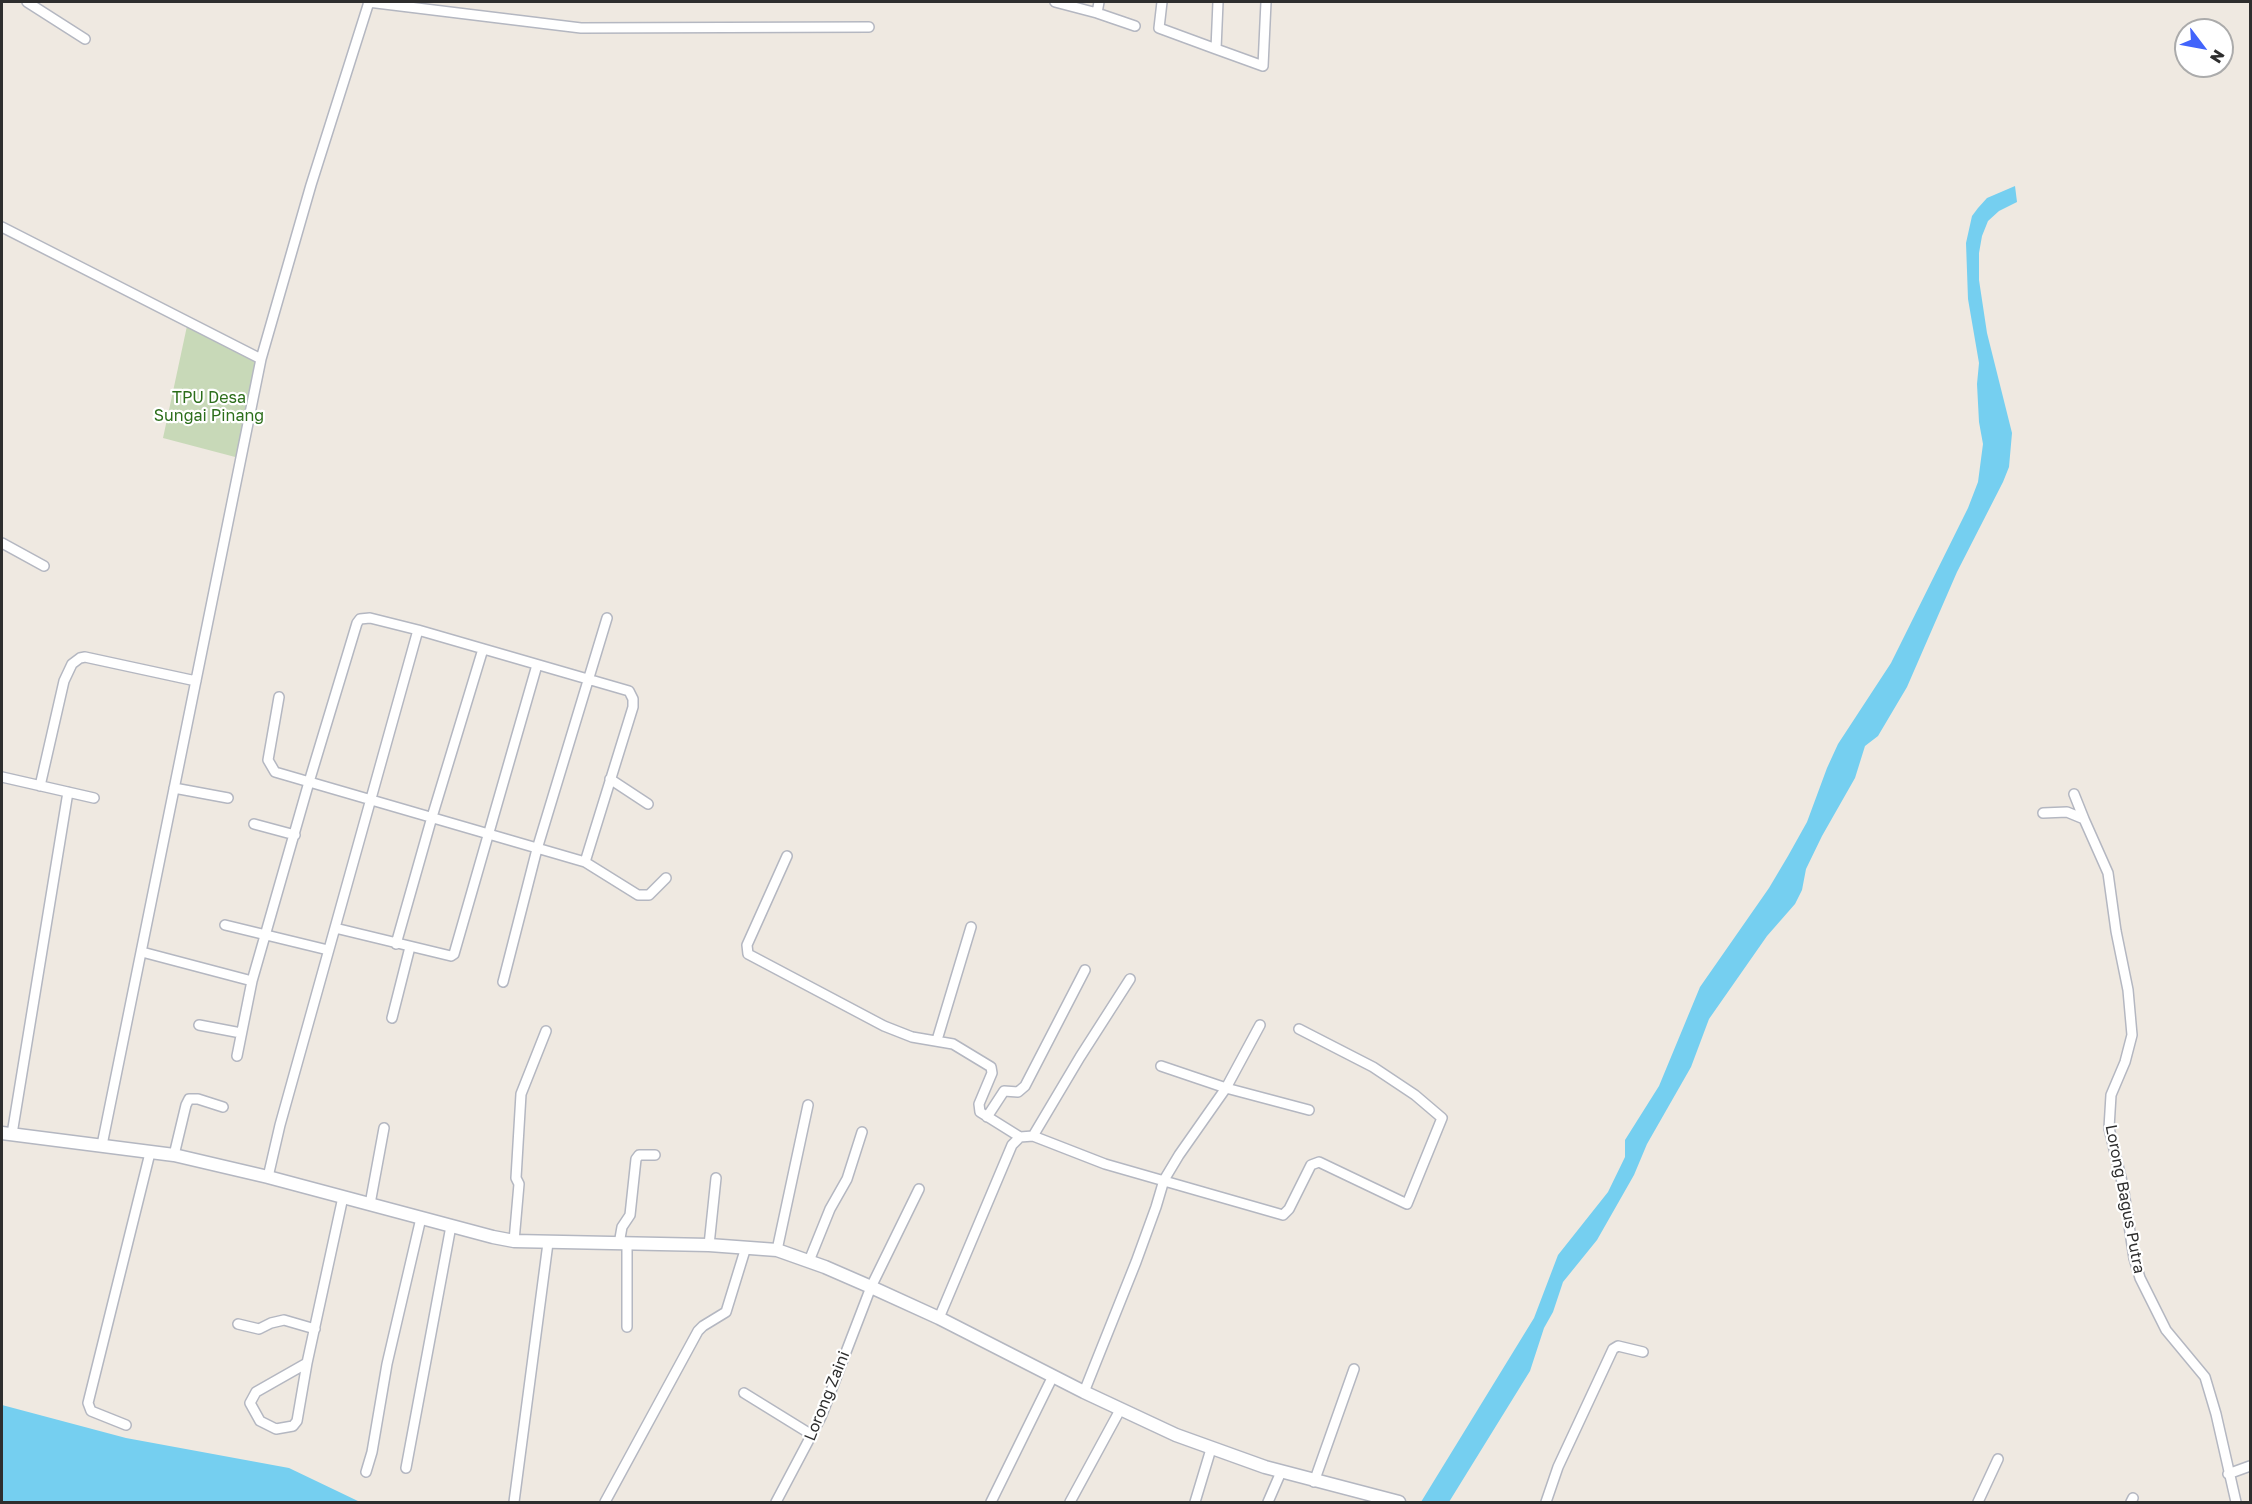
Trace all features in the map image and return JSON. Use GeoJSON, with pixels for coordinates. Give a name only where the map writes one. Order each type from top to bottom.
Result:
{"type":"FeatureCollection","features":[{"type":"Feature","properties":{"kind":"main road"},"geometry":{"type":"LineString","coordinates":[[4,1135],[174,1155],[268,1177],[493,1238],[548,1243],[709,1245],[777,1251],[809,1260],[939,1318],[1120,1410],[1211,1449],[1314,1482],[1399,1503]]}},
{"type":"Feature","properties":{"kind":"street"},"geometry":{"type":"LineString","coordinates":[[27,2],[85,39]]}},
{"type":"Feature","properties":{"kind":"street"},"geometry":{"type":"LineString","coordinates":[[102,1145],[261,359],[311,185],[369,2],[580,28],[869,27]]}},
{"type":"Feature","properties":{"kind":"street"},"geometry":{"type":"LineString","coordinates":[[1055,2],[1135,26]]}},
{"type":"Feature","properties":{"kind":"street"},"geometry":{"type":"LineString","coordinates":[[1097,13],[1099,2]]}},
{"type":"Feature","properties":{"kind":"street"},"geometry":{"type":"LineString","coordinates":[[1162,2],[1159,28],[1263,66],[1266,2]]}},
{"type":"Feature","properties":{"kind":"street"},"geometry":{"type":"LineString","coordinates":[[1216,49],[1218,2]]}},
{"type":"Feature","properties":{"kind":"street"},"geometry":{"type":"LineString","coordinates":[[2,227],[261,359]]}},
{"type":"Feature","properties":{"kind":"street"},"geometry":{"type":"LineString","coordinates":[[2,543],[44,566]]}},
{"type":"Feature","properties":{"kind":"street"},"geometry":{"type":"LineString","coordinates":[[237,1056],[252,981],[309,782],[357,623],[363,618],[418,630],[629,691],[633,699],[633,707],[585,862]]}},
{"type":"Feature","properties":{"kind":"street"},"geometry":{"type":"LineString","coordinates":[[503,981],[537,849],[607,618]]}},
{"type":"Feature","properties":{"kind":"street"},"geometry":{"type":"LineString","coordinates":[[268,1177],[334,928],[418,630]]}},
{"type":"Feature","properties":{"kind":"street"},"geometry":{"type":"LineString","coordinates":[[396,944],[483,649]]}},
{"type":"Feature","properties":{"kind":"street"},"geometry":{"type":"LineString","coordinates":[[40,786],[64,681],[72,664],[80,658],[85,657],[196,681]]}},
{"type":"Feature","properties":{"kind":"street"},"geometry":{"type":"LineString","coordinates":[[334,928],[451,956],[454,954],[537,665]]}},
{"type":"Feature","properties":{"kind":"street"},"geometry":{"type":"LineString","coordinates":[[279,697],[269,764],[275,772],[585,862],[639,895],[649,895],[666,878]]}},
{"type":"Feature","properties":{"kind":"street"},"geometry":{"type":"LineString","coordinates":[[2,777],[94,798]]}},
{"type":"Feature","properties":{"kind":"street"},"geometry":{"type":"LineString","coordinates":[[610,779],[648,804]]}},
{"type":"Feature","properties":{"kind":"street"},"geometry":{"type":"LineString","coordinates":[[174,788],[228,798]]}},
{"type":"Feature","properties":{"kind":"street"},"geometry":{"type":"LineString","coordinates":[[4,1135],[68,792]]}},
{"type":"Feature","properties":{"kind":"street","name":"Lorong Bagus Putra"},"geometry":{"type":"LineString","coordinates":[[2074,794],[2111,884],[2116,931],[2131,1009],[2132,1041],[2111,1095],[2109,1120],[2134,1258],[2140,1278],[2166,1330],[2205,1377],[2216,1414],[2236,1503]]}},
{"type":"Feature","properties":{"kind":"street"},"geometry":{"type":"LineString","coordinates":[[2043,813],[2067,812],[2084,819]]}},
{"type":"Feature","properties":{"kind":"street"},"geometry":{"type":"LineString","coordinates":[[254,824],[295,835]]}},
{"type":"Feature","properties":{"kind":"street"},"geometry":{"type":"LineString","coordinates":[[788,856],[747,945],[748,954],[884,1026],[912,1037],[937,1040],[956,1046],[992,1069],[978,1108],[987,1117],[1020,1137],[1033,1136],[1093,1160],[1283,1215],[1289,1209],[1311,1165],[1319,1162],[1407,1203],[1442,1118],[1415,1095],[1373,1067],[1299,1029]]}},
{"type":"Feature","properties":{"kind":"street"},"geometry":{"type":"LineString","coordinates":[[225,925],[328,950]]}},
{"type":"Feature","properties":{"kind":"street"},"geometry":{"type":"LineString","coordinates":[[937,1040],[971,927]]}},
{"type":"Feature","properties":{"kind":"street"},"geometry":{"type":"LineString","coordinates":[[392,1018],[410,947]]}},
{"type":"Feature","properties":{"kind":"street"},"geometry":{"type":"LineString","coordinates":[[142,952],[252,981]]}},
{"type":"Feature","properties":{"kind":"street"},"geometry":{"type":"LineString","coordinates":[[987,1117],[1004,1091],[1018,1092],[1025,1086],[1085,970]]}},
{"type":"Feature","properties":{"kind":"street"},"geometry":{"type":"LineString","coordinates":[[1033,1136],[1130,979]]}},
{"type":"Feature","properties":{"kind":"street"},"geometry":{"type":"LineString","coordinates":[[199,1025],[242,1033]]}},
{"type":"Feature","properties":{"kind":"street"},"geometry":{"type":"LineString","coordinates":[[1084,1392],[1140,1251],[1164,1180],[1226,1088],[1260,1025]]}},
{"type":"Feature","properties":{"kind":"street"},"geometry":{"type":"LineString","coordinates":[[514,1241],[519,1184],[516,1178],[521,1095],[546,1031]]}},
{"type":"Feature","properties":{"kind":"street"},"geometry":{"type":"LineString","coordinates":[[1161,1066],[1226,1088],[1309,1110]]}},
{"type":"Feature","properties":{"kind":"street"},"geometry":{"type":"LineString","coordinates":[[174,1155],[189,1099],[198,1099],[223,1107]]}},
{"type":"Feature","properties":{"kind":"street"},"geometry":{"type":"LineString","coordinates":[[777,1251],[808,1105]]}},
{"type":"Feature","properties":{"kind":"street"},"geometry":{"type":"LineString","coordinates":[[370,1204],[384,1128]]}},
{"type":"Feature","properties":{"kind":"street"},"geometry":{"type":"LineString","coordinates":[[809,1260],[830,1209],[848,1179],[862,1132]]}},
{"type":"Feature","properties":{"kind":"street"},"geometry":{"type":"LineString","coordinates":[[939,1318],[1012,1145],[1020,1137]]}},
{"type":"Feature","properties":{"kind":"street"},"geometry":{"type":"LineString","coordinates":[[126,1425],[91,1411],[88,1403],[150,1153]]}},
{"type":"Feature","properties":{"kind":"street"},"geometry":{"type":"LineString","coordinates":[[627,1327],[623,1224],[630,1215],[636,1159],[639,1155],[654,1155]]}},
{"type":"Feature","properties":{"kind":"street"},"geometry":{"type":"LineString","coordinates":[[709,1245],[717,1178]]}},
{"type":"Feature","properties":{"kind":"street","name":"Lorong Zaini"},"geometry":{"type":"LineString","coordinates":[[776,1503],[827,1404],[839,1366],[871,1287],[919,1190]]}},
{"type":"Feature","properties":{"kind":"street"},"geometry":{"type":"LineString","coordinates":[[308,1363],[262,1388],[252,1397],[251,1406],[260,1421],[276,1429],[284,1429],[296,1423],[343,1197]]}},
{"type":"Feature","properties":{"kind":"street"},"geometry":{"type":"LineString","coordinates":[[366,1472],[372,1452],[387,1364],[421,1218]]}},
{"type":"Feature","properties":{"kind":"street"},"geometry":{"type":"LineString","coordinates":[[406,1468],[451,1226]]}},
{"type":"Feature","properties":{"kind":"street"},"geometry":{"type":"LineString","coordinates":[[514,1503],[548,1243]]}},
{"type":"Feature","properties":{"kind":"street"},"geometry":{"type":"LineString","coordinates":[[604,1503],[698,1331],[723,1316],[727,1310],[747,1247]]}},
{"type":"Feature","properties":{"kind":"street"},"geometry":{"type":"LineString","coordinates":[[238,1324],[259,1329],[278,1320],[284,1320],[315,1329]]}},
{"type":"Feature","properties":{"kind":"street"},"geometry":{"type":"LineString","coordinates":[[1546,1503],[1563,1457],[1613,1349],[1618,1346],[1643,1352]]}},
{"type":"Feature","properties":{"kind":"street"},"geometry":{"type":"LineString","coordinates":[[1314,1482],[1354,1369]]}},
{"type":"Feature","properties":{"kind":"street"},"geometry":{"type":"LineString","coordinates":[[991,1503],[1053,1376]]}},
{"type":"Feature","properties":{"kind":"street"},"geometry":{"type":"LineString","coordinates":[[744,1393],[812,1435]]}},
{"type":"Feature","properties":{"kind":"street"},"geometry":{"type":"LineString","coordinates":[[1070,1503],[1120,1410]]}},
{"type":"Feature","properties":{"kind":"street"},"geometry":{"type":"LineString","coordinates":[[1195,1503],[1211,1449]]}},
{"type":"Feature","properties":{"kind":"street"},"geometry":{"type":"LineString","coordinates":[[1978,1503],[1998,1459]]}},
{"type":"Feature","properties":{"kind":"street"},"geometry":{"type":"LineString","coordinates":[[2228,1474],[2250,1466]]}},
{"type":"Feature","properties":{"kind":"street"},"geometry":{"type":"LineString","coordinates":[[1268,1503],[1281,1472]]}},
{"type":"Feature","properties":{"kind":"green space","name":"TPU Desa Sungai Pinang"},"geometry":{"type":"Polygon","coordinates":[[[187,326],[257,363],[239,458],[163,438],[187,326]]]}},
{"type":"Feature","properties":{"kind":"water"},"geometry":{"type":"Polygon","coordinates":[[[2015,186],[2017,202],[1999,211],[1988,221],[1979,253],[1979,280],[1987,333],[2012,433],[2009,467],[2003,482],[1957,572],[1907,687],[1878,736],[1865,746],[1855,778],[1806,869],[1802,890],[1795,904],[1767,936],[1709,1019],[1691,1067],[1647,1144],[1634,1175],[1597,1240],[1563,1282],[1553,1312],[1544,1328],[1530,1371],[1449,1502],[1421,1502],[1534,1318],[1558,1255],[1608,1192],[1625,1157],[1625,1140],[1659,1086],[1700,987],[1769,888],[1788,856],[1807,822],[1838,744],[1891,663],[1968,508],[1978,482],[1983,444],[1977,384],[1979,363],[1968,299],[1966,243],[1972,216],[1978,208],[1987,198],[2015,186]]]}},
{"type":"Feature","properties":{"kind":"water"},"geometry":{"type":"Polygon","coordinates":[[[2,1405],[126,1438],[289,1468],[360,1502],[2,1502],[2,1405]]]}}]}
